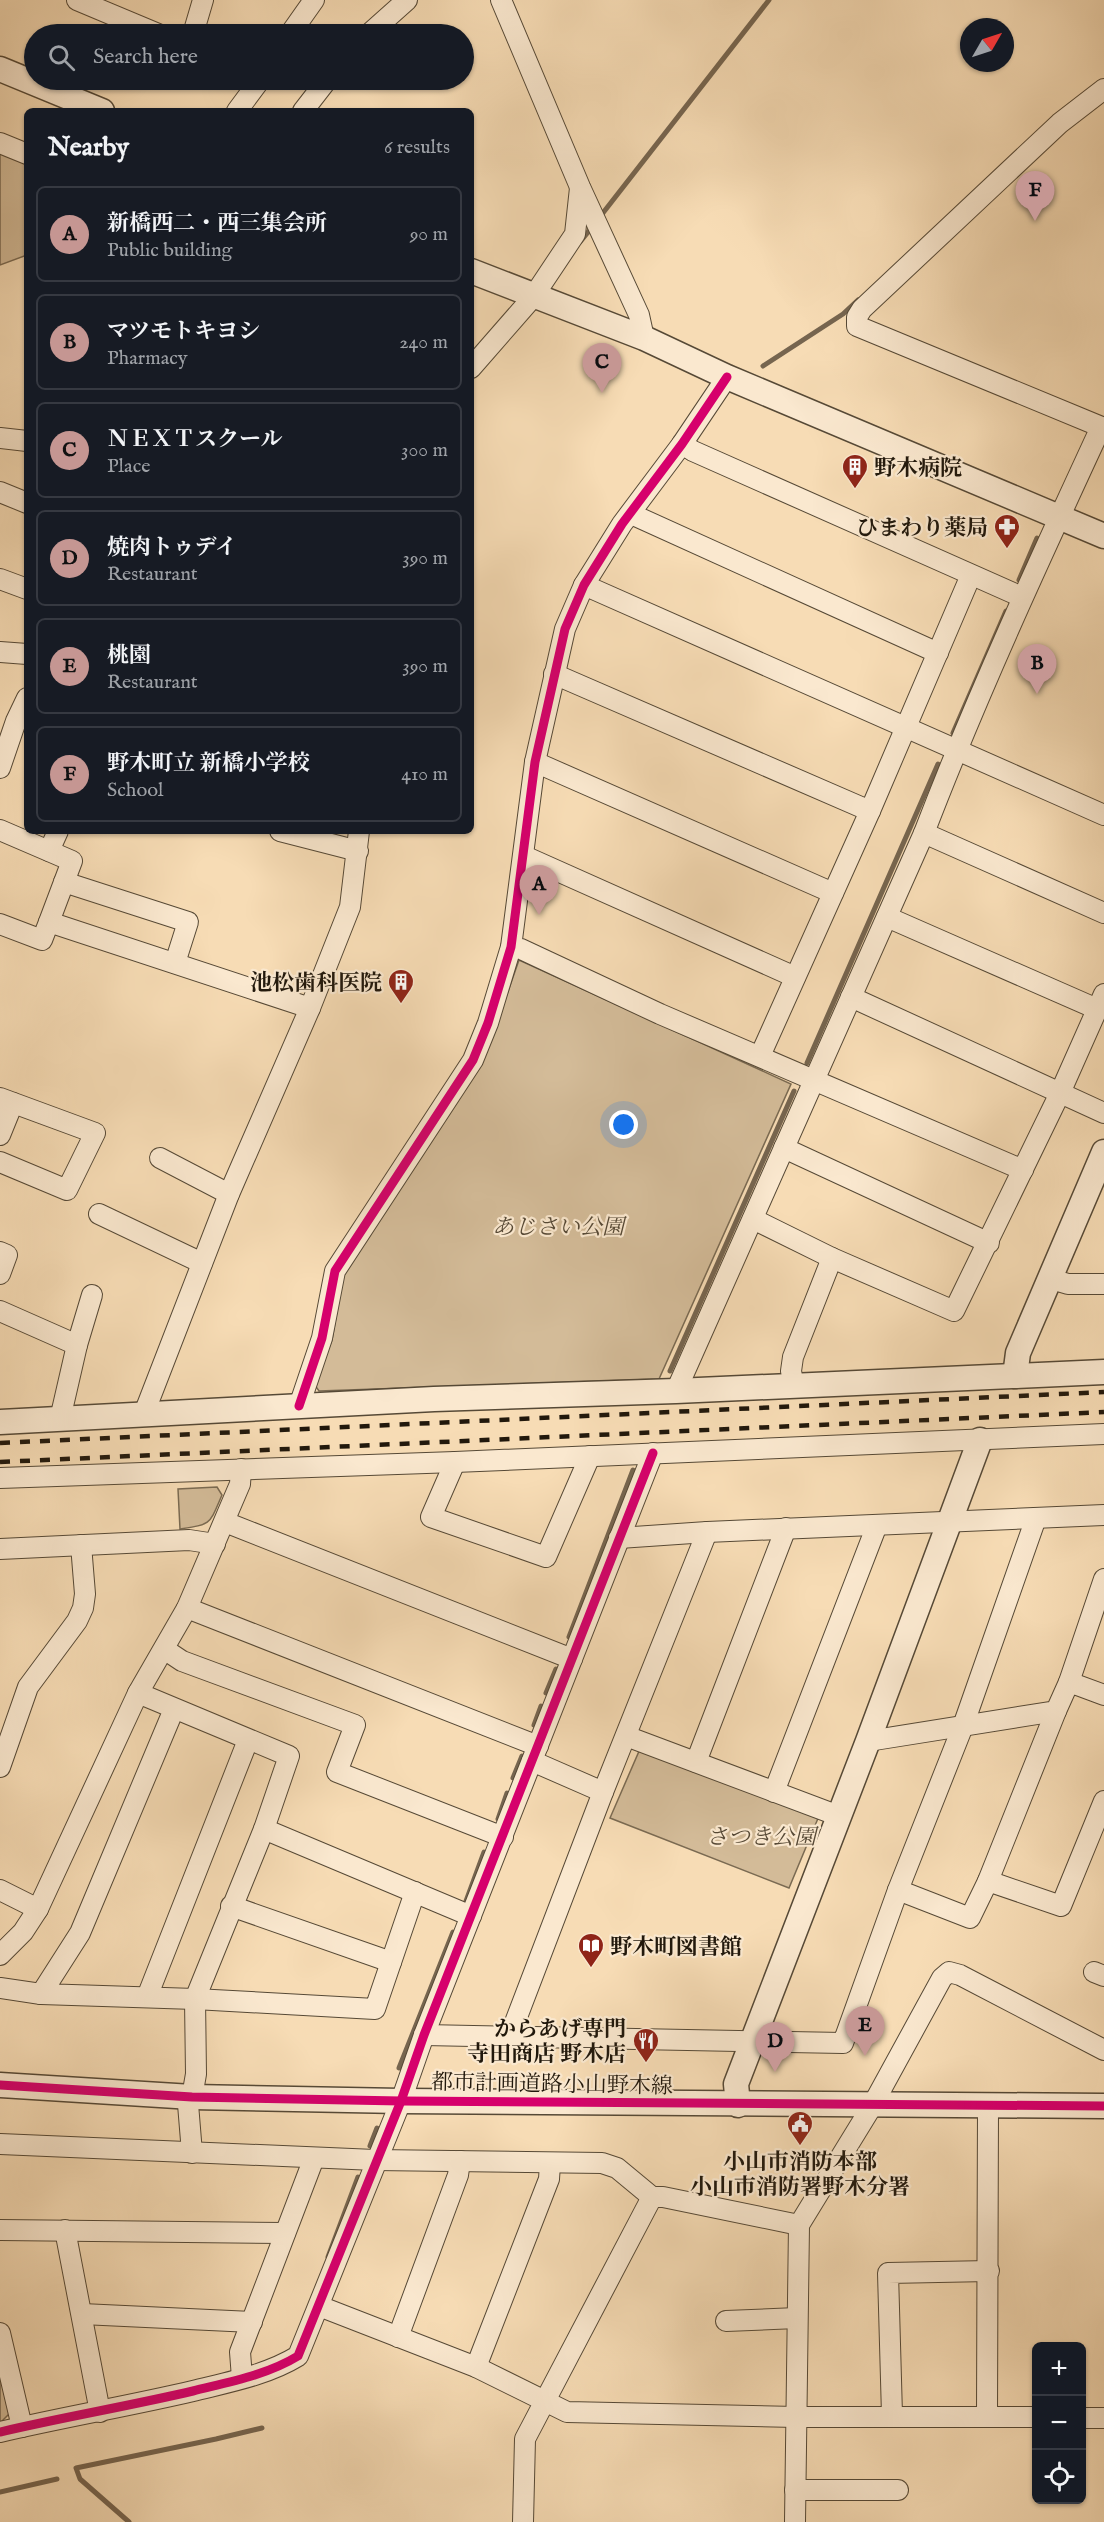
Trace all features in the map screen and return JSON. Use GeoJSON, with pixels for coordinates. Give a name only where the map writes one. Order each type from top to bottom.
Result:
{"type":"FeatureCollection","features":[{"type":"Feature","properties":{"kind":"street"},"geometry":{"type":"LineString","coordinates":[[77,0],[118,7],[143,24]]}},
{"type":"Feature","properties":{"kind":"street"},"geometry":{"type":"LineString","coordinates":[[196,24],[203,0]]}},
{"type":"Feature","properties":{"kind":"street"},"geometry":{"type":"LineString","coordinates":[[298,24],[314,0]]}},
{"type":"Feature","properties":{"kind":"street"},"geometry":{"type":"LineString","coordinates":[[380,24],[407,0]]}},
{"type":"Feature","properties":{"kind":"street"},"geometry":{"type":"LineString","coordinates":[[501,0],[580,187],[639,315],[644,338]]}},
{"type":"Feature","properties":{"kind":"street"},"geometry":{"type":"LineString","coordinates":[[0,69],[24,79]]}},
{"type":"Feature","properties":{"kind":"street"},"geometry":{"type":"LineString","coordinates":[[676,1391],[924,833],[956,750],[1022,597],[1103,428],[857,326],[857,317],[871,301],[1060,123],[1104,89]]}},
{"type":"Feature","properties":{"kind":"street"},"geometry":{"type":"LineString","coordinates":[[51,90],[95,108]]}},
{"type":"Feature","properties":{"kind":"street"},"geometry":{"type":"LineString","coordinates":[[239,108],[253,90]]}},
{"type":"Feature","properties":{"kind":"street"},"geometry":{"type":"LineString","coordinates":[[305,108],[319,90]]}},
{"type":"Feature","properties":{"kind":"street"},"geometry":{"type":"LineString","coordinates":[[0,143],[24,153]]}},
{"type":"Feature","properties":{"kind":"street"},"geometry":{"type":"LineString","coordinates":[[474,365],[533,297],[575,234],[580,187]]}},
{"type":"Feature","properties":{"kind":"street"},"geometry":{"type":"LineString","coordinates":[[474,272],[644,338],[727,377],[1104,536]]}},
{"type":"Feature","properties":{"kind":"street"},"geometry":{"type":"LineString","coordinates":[[299,1406],[322,1338],[334,1271],[473,1060],[488,1023],[511,947],[535,762],[565,630],[584,585],[622,524],[682,444],[727,377]]}},
{"type":"Feature","properties":{"kind":"street"},"geometry":{"type":"LineString","coordinates":[[0,438],[24,441]]}},
{"type":"Feature","properties":{"kind":"street"},"geometry":{"type":"LineString","coordinates":[[682,444],[693,451],[1022,597]]}},
{"type":"Feature","properties":{"kind":"street"},"geometry":{"type":"LineString","coordinates":[[0,492],[24,502]]}},
{"type":"Feature","properties":{"kind":"street"},"geometry":{"type":"LineString","coordinates":[[631,514],[938,653]]}},
{"type":"Feature","properties":{"kind":"street"},"geometry":{"type":"LineString","coordinates":[[759,1056],[870,811],[971,575]]}},
{"type":"Feature","properties":{"kind":"street"},"geometry":{"type":"LineString","coordinates":[[0,579],[24,588]]}},
{"type":"Feature","properties":{"kind":"street"},"geometry":{"type":"LineString","coordinates":[[584,585],[904,729],[1104,815]]}},
{"type":"Feature","properties":{"kind":"street"},"geometry":{"type":"LineString","coordinates":[[0,652],[24,654]]}},
{"type":"Feature","properties":{"kind":"street"},"geometry":{"type":"LineString","coordinates":[[554,674],[870,811]]}},
{"type":"Feature","properties":{"kind":"street"},"geometry":{"type":"LineString","coordinates":[[0,768],[8,721],[24,702]]}},
{"type":"Feature","properties":{"kind":"street"},"geometry":{"type":"LineString","coordinates":[[535,762],[833,892]]}},
{"type":"Feature","properties":{"kind":"street"},"geometry":{"type":"LineString","coordinates":[[0,830],[72,861],[42,940],[0,924]]}},
{"type":"Feature","properties":{"kind":"street"},"geometry":{"type":"LineString","coordinates":[[924,833],[1104,913]]}},
{"type":"Feature","properties":{"kind":"street"},"geometry":{"type":"LineString","coordinates":[[49,851],[57,834]]}},
{"type":"Feature","properties":{"kind":"street"},"geometry":{"type":"LineString","coordinates":[[292,834],[358,851]]}},
{"type":"Feature","properties":{"kind":"street"},"geometry":{"type":"LineString","coordinates":[[143,1416],[229,1194],[310,1008],[350,907],[359,834]]}},
{"type":"Feature","properties":{"kind":"street"},"geometry":{"type":"LineString","coordinates":[[524,856],[795,977]]}},
{"type":"Feature","properties":{"kind":"street"},"geometry":{"type":"LineString","coordinates":[[64,882],[188,922],[175,963]]}},
{"type":"Feature","properties":{"kind":"street"},"geometry":{"type":"LineString","coordinates":[[753,1219],[832,1258],[954,1311],[989,1243],[1101,1002],[887,917]]}},
{"type":"Feature","properties":{"kind":"street"},"geometry":{"type":"LineString","coordinates":[[49,921],[310,1008]]}},
{"type":"Feature","properties":{"kind":"street"},"geometry":{"type":"LineString","coordinates":[[511,947],[521,949],[660,1014],[1023,1170]]}},
{"type":"Feature","properties":{"kind":"street"},"geometry":{"type":"LineString","coordinates":[[851,997],[1104,1113]]}},
{"type":"Feature","properties":{"kind":"street"},"geometry":{"type":"LineString","coordinates":[[0,1135],[6,1101],[95,1133],[67,1190],[0,1162]]}},
{"type":"Feature","properties":{"kind":"street"},"geometry":{"type":"LineString","coordinates":[[784,1148],[989,1243]]}},
{"type":"Feature","properties":{"kind":"street"},"geometry":{"type":"LineString","coordinates":[[1015,1376],[1018,1353],[1104,1152]]}},
{"type":"Feature","properties":{"kind":"street"},"geometry":{"type":"LineString","coordinates":[[160,1158],[229,1194]]}},
{"type":"Feature","properties":{"kind":"street"},"geometry":{"type":"LineString","coordinates":[[99,1214],[202,1263]]}},
{"type":"Feature","properties":{"kind":"street"},"geometry":{"type":"LineString","coordinates":[[0,1252],[7,1255],[0,1274]]}},
{"type":"Feature","properties":{"kind":"street"},"geometry":{"type":"LineString","coordinates":[[794,1387],[790,1371],[793,1357],[832,1258]]}},
{"type":"Feature","properties":{"kind":"street"},"geometry":{"type":"LineString","coordinates":[[1051,1279],[1068,1284],[1104,1284]]}},
{"type":"Feature","properties":{"kind":"street"},"geometry":{"type":"LineString","coordinates":[[60,1419],[77,1345],[92,1296]]}},
{"type":"Feature","properties":{"kind":"street"},"geometry":{"type":"LineString","coordinates":[[0,1311],[77,1345]]}},
{"type":"Feature","properties":{"kind":"street"},"geometry":{"type":"LineString","coordinates":[[0,1422],[299,1406],[794,1387],[1104,1372]]}},
{"type":"Feature","properties":{"kind":"street"},"geometry":{"type":"LineString","coordinates":[[0,1478],[455,1462],[1104,1434]]}},
{"type":"Feature","properties":{"kind":"street"},"geometry":{"type":"LineString","coordinates":[[738,2105],[736,2084],[868,1741],[980,1440]]}},
{"type":"Feature","properties":{"kind":"street"},"geometry":{"type":"LineString","coordinates":[[0,2432],[100,2412],[242,2378],[279,2368],[298,2356],[375,2160],[401,2101],[424,2035],[653,1454]]}},
{"type":"Feature","properties":{"kind":"street"},"geometry":{"type":"LineString","coordinates":[[455,1462],[431,1517],[546,1557],[591,1456]]}},
{"type":"Feature","properties":{"kind":"street"},"geometry":{"type":"LineString","coordinates":[[0,1955],[23,1932],[38,1909],[138,1693],[187,1608],[240,1484],[241,1469]]}},
{"type":"Feature","properties":{"kind":"street"},"geometry":{"type":"LineString","coordinates":[[619,1538],[786,1528],[1104,1515]]}},
{"type":"Feature","properties":{"kind":"street"},"geometry":{"type":"LineString","coordinates":[[424,2035],[843,2043],[898,1890],[963,1726],[1036,1518]]}},
{"type":"Feature","properties":{"kind":"street"},"geometry":{"type":"LineString","coordinates":[[225,1522],[572,1659]]}},
{"type":"Feature","properties":{"kind":"street"},"geometry":{"type":"LineString","coordinates":[[774,1792],[878,1525]]}},
{"type":"Feature","properties":{"kind":"street"},"geometry":{"type":"LineString","coordinates":[[696,1762],[786,1528]]}},
{"type":"Feature","properties":{"kind":"street"},"geometry":{"type":"LineString","coordinates":[[509,2038],[603,1791],[708,1532]]}},
{"type":"Feature","properties":{"kind":"street"},"geometry":{"type":"LineString","coordinates":[[0,1549],[189,1540],[215,1544]]}},
{"type":"Feature","properties":{"kind":"street"},"geometry":{"type":"LineString","coordinates":[[0,1767],[28,1687],[77,1621],[83,1608],[86,1594],[81,1545]]}},
{"type":"Feature","properties":{"kind":"street"},"geometry":{"type":"LineString","coordinates":[[898,1890],[970,1918],[988,1881],[1069,1682],[1104,1580]]}},
{"type":"Feature","properties":{"kind":"street"},"geometry":{"type":"LineString","coordinates":[[187,1608],[535,1754],[603,1791]]}},
{"type":"Feature","properties":{"kind":"street"},"geometry":{"type":"LineString","coordinates":[[164,1649],[182,1661],[355,1725],[338,1772],[502,1837]]}},
{"type":"Feature","properties":{"kind":"street"},"geometry":{"type":"LineString","coordinates":[[1069,1682],[1104,1695]]}},
{"type":"Feature","properties":{"kind":"street"},"geometry":{"type":"LineString","coordinates":[[138,1693],[289,1756],[264,1829],[195,1999],[196,2074],[192,2097],[188,2104],[192,2153]]}},
{"type":"Feature","properties":{"kind":"street"},"geometry":{"type":"LineString","coordinates":[[41,1994],[80,1933],[174,1709]]}},
{"type":"Feature","properties":{"kind":"street"},"geometry":{"type":"LineString","coordinates":[[868,1741],[1056,1711]]}},
{"type":"Feature","properties":{"kind":"street"},"geometry":{"type":"LineString","coordinates":[[626,1736],[839,1816]]}},
{"type":"Feature","properties":{"kind":"street"},"geometry":{"type":"LineString","coordinates":[[147,1997],[248,1740]]}},
{"type":"Feature","properties":{"kind":"street"},"geometry":{"type":"LineString","coordinates":[[988,1881],[1061,1906],[1104,1801]]}},
{"type":"Feature","properties":{"kind":"street"},"geometry":{"type":"LineString","coordinates":[[264,1829],[471,1916]]}},
{"type":"Feature","properties":{"kind":"street"},"geometry":{"type":"LineString","coordinates":[[0,1890],[38,1909]]}},
{"type":"Feature","properties":{"kind":"street"},"geometry":{"type":"LineString","coordinates":[[0,1988],[41,1994],[195,1999],[375,2009],[415,1892]]}},
{"type":"Feature","properties":{"kind":"street"},"geometry":{"type":"LineString","coordinates":[[231,1906],[392,1962]]}},
{"type":"Feature","properties":{"kind":"street"},"geometry":{"type":"LineString","coordinates":[[795,2522],[799,2225],[872,2106],[942,1978],[949,1972],[960,1974],[1104,2050]]}},
{"type":"Feature","properties":{"kind":"street","name":"都市計画道路小山野木線"},"geometry":{"type":"LineString","coordinates":[[0,2085],[192,2097],[401,2101],[988,2107],[1104,2106]]}},
{"type":"Feature","properties":{"kind":"street"},"geometry":{"type":"LineString","coordinates":[[987,2416],[988,2107]]}},
{"type":"Feature","properties":{"kind":"street"},"geometry":{"type":"LineString","coordinates":[[0,2144],[375,2160],[602,2163],[616,2168],[652,2197],[663,2197],[799,2225]]}},
{"type":"Feature","properties":{"kind":"street"},"geometry":{"type":"LineString","coordinates":[[242,2378],[240,2352],[314,2158]]}},
{"type":"Feature","properties":{"kind":"street"},"geometry":{"type":"LineString","coordinates":[[398,2337],[458,2175],[460,2161]]}},
{"type":"Feature","properties":{"kind":"street"},"geometry":{"type":"LineString","coordinates":[[476,2367],[549,2179],[550,2164]]}},
{"type":"Feature","properties":{"kind":"street"},"geometry":{"type":"LineString","coordinates":[[523,2522],[525,2439],[652,2197]]}},
{"type":"Feature","properties":{"kind":"street"},"geometry":{"type":"LineString","coordinates":[[0,2230],[285,2233]]}},
{"type":"Feature","properties":{"kind":"street"},"geometry":{"type":"LineString","coordinates":[[65,2230],[100,2412]]}},
{"type":"Feature","properties":{"kind":"street"},"geometry":{"type":"LineString","coordinates":[[892,2415],[888,2273],[989,2271]]}},
{"type":"Feature","properties":{"kind":"street"},"geometry":{"type":"LineString","coordinates":[[319,2306],[476,2367],[567,2412],[1032,2417]]}},
{"type":"Feature","properties":{"kind":"street"},"geometry":{"type":"LineString","coordinates":[[82,2314],[252,2322]]}},
{"type":"Feature","properties":{"kind":"street"},"geometry":{"type":"LineString","coordinates":[[726,2321],[797,2318]]}},
{"type":"Feature","properties":{"kind":"street"},"geometry":{"type":"LineString","coordinates":[[0,2333],[22,2427]]}},
{"type":"Feature","properties":{"kind":"street"},"geometry":{"type":"LineString","coordinates":[[1086,2418],[1104,2418]]}},
{"type":"Feature","properties":{"kind":"street"},"geometry":{"type":"LineString","coordinates":[[795,2490],[898,2490]]}},
{"type":"Feature","properties":{"kind":"green space"},"geometry":{"type":"Polygon","coordinates":[[[0,151],[24,161],[24,256],[0,265],[0,151]]]}},
{"type":"Feature","properties":{"kind":"green space","name":"あじさい公園"},"geometry":{"type":"Polygon","coordinates":[[[519,960],[791,1084],[659,1379],[319,1391],[314,1384],[332,1340],[343,1276],[490,1043],[519,960]]]}},
{"type":"Feature","properties":{"kind":"green space"},"geometry":{"type":"Polygon","coordinates":[[[217,1487],[222,1495],[211,1518],[204,1524],[180,1529],[178,1489],[217,1487]]]}},
{"type":"Feature","properties":{"kind":"green space","name":"さつき公園"},"geometry":{"type":"Polygon","coordinates":[[[640,1749],[819,1816],[789,1888],[610,1818],[640,1749]]]}},
{"type":"Feature","properties":{"kind":"green space"},"geometry":{"type":"Polygon","coordinates":[[[0,2362],[10,2413],[0,2423],[0,2362]]]}},
{"type":"Feature","properties":{"kind":"waterway"},"geometry":{"type":"LineString","coordinates":[[599,218],[769,0]]}},
{"type":"Feature","properties":{"kind":"waterway"},"geometry":{"type":"LineString","coordinates":[[580,242],[593,226]]}},
{"type":"Feature","properties":{"kind":"waterway"},"geometry":{"type":"LineString","coordinates":[[763,366],[843,314],[858,300]]}},
{"type":"Feature","properties":{"kind":"waterway"},"geometry":{"type":"LineString","coordinates":[[1019,580],[1037,538]]}},
{"type":"Feature","properties":{"kind":"waterway"},"geometry":{"type":"LineString","coordinates":[[953,733],[1006,611]]}},
{"type":"Feature","properties":{"kind":"waterway"},"geometry":{"type":"LineString","coordinates":[[807,1063],[938,764]]}},
{"type":"Feature","properties":{"kind":"waterway"},"geometry":{"type":"LineString","coordinates":[[670,1371],[794,1091]]}},
{"type":"Feature","properties":{"kind":"waterway"},"geometry":{"type":"LineString","coordinates":[[569,1637],[633,1470]]}},
{"type":"Feature","properties":{"kind":"waterway"},"geometry":{"type":"LineString","coordinates":[[546,1693],[556,1669]]}},
{"type":"Feature","properties":{"kind":"waterway"},"geometry":{"type":"LineString","coordinates":[[534,1725],[541,1706]]}},
{"type":"Feature","properties":{"kind":"waterway"},"geometry":{"type":"LineString","coordinates":[[513,1778],[522,1756]]}},
{"type":"Feature","properties":{"kind":"waterway"},"geometry":{"type":"LineString","coordinates":[[498,1819],[507,1793]]}},
{"type":"Feature","properties":{"kind":"waterway"},"geometry":{"type":"LineString","coordinates":[[466,1901],[484,1852]]}},
{"type":"Feature","properties":{"kind":"waterway"},"geometry":{"type":"LineString","coordinates":[[399,2068],[453,1932]]}},
{"type":"Feature","properties":{"kind":"waterway"},"geometry":{"type":"LineString","coordinates":[[370,2146],[377,2128]]}},
{"type":"Feature","properties":{"kind":"waterway"},"geometry":{"type":"LineString","coordinates":[[328,2257],[358,2177]]}},
{"type":"Feature","properties":{"kind":"waterway"},"geometry":{"type":"LineString","coordinates":[[129,2522],[80,2479],[76,2468],[262,2428]]}},
{"type":"Feature","properties":{"kind":"waterway"},"geometry":{"type":"LineString","coordinates":[[0,2492],[57,2479]]}},
{"type":"Feature","properties":{"kind":"railway"},"geometry":{"type":"LineString","coordinates":[[0,1443],[1104,1392]]}},
{"type":"Feature","properties":{"kind":"railway"},"geometry":{"type":"LineString","coordinates":[[0,1462],[1104,1412]]}},
{"type":"Feature","properties":{"kind":"cycle path"},"geometry":{"type":"LineString","coordinates":[[299,1406],[322,1338],[335,1271],[473,1060],[488,1023],[511,947],[535,762],[565,629],[584,585],[622,524],[682,444],[727,377]]}},
{"type":"Feature","properties":{"kind":"cycle path"},"geometry":{"type":"LineString","coordinates":[[0,2432],[234,2381],[274,2368],[298,2356],[401,2101],[424,2035],[653,1453]]}},
{"type":"Feature","properties":{"kind":"cycle path"},"geometry":{"type":"LineString","coordinates":[[0,2085],[192,2097],[401,2101],[1104,2106]]}},
{"type":"Feature","properties":{"kind":"place","name":"野木町立 新橋小学校"},"geometry":{"type":"Point","coordinates":[1035,221]}},
{"type":"Feature","properties":{"kind":"place","name":"ＮＥＸＴスクール"},"geometry":{"type":"Point","coordinates":[602,393]}},
{"type":"Feature","properties":{"kind":"place","name":"野木病院"},"geometry":{"type":"Point","coordinates":[855,490]}},
{"type":"Feature","properties":{"kind":"place","name":"ひまわり薬局"},"geometry":{"type":"Point","coordinates":[1007,550]}},
{"type":"Feature","properties":{"kind":"place","name":"マツモトキヨシ"},"geometry":{"type":"Point","coordinates":[1037,694]}},
{"type":"Feature","properties":{"kind":"place","name":"新橋西二・西三集会所"},"geometry":{"type":"Point","coordinates":[539,915]}},
{"type":"Feature","properties":{"kind":"place","name":"池松歯科医院"},"geometry":{"type":"Point","coordinates":[401,1005]}},
{"type":"Feature","properties":{"kind":"place","name":"野木町図書館"},"geometry":{"type":"Point","coordinates":[591,1969]}},
{"type":"Feature","properties":{"kind":"place","name":"桃園"},"geometry":{"type":"Point","coordinates":[865,2056]}},
{"type":"Feature","properties":{"kind":"place","name":"からあげ専門 寺田商店 野木店"},"geometry":{"type":"Point","coordinates":[646,2064]}},
{"type":"Feature","properties":{"kind":"place","name":"焼肉トゥデイ"},"geometry":{"type":"Point","coordinates":[775,2072]}},
{"type":"Feature","properties":{"kind":"place","name":"小山市消防本部 小山市消防署野木分署"},"geometry":{"type":"Point","coordinates":[800,2147]}}]}
